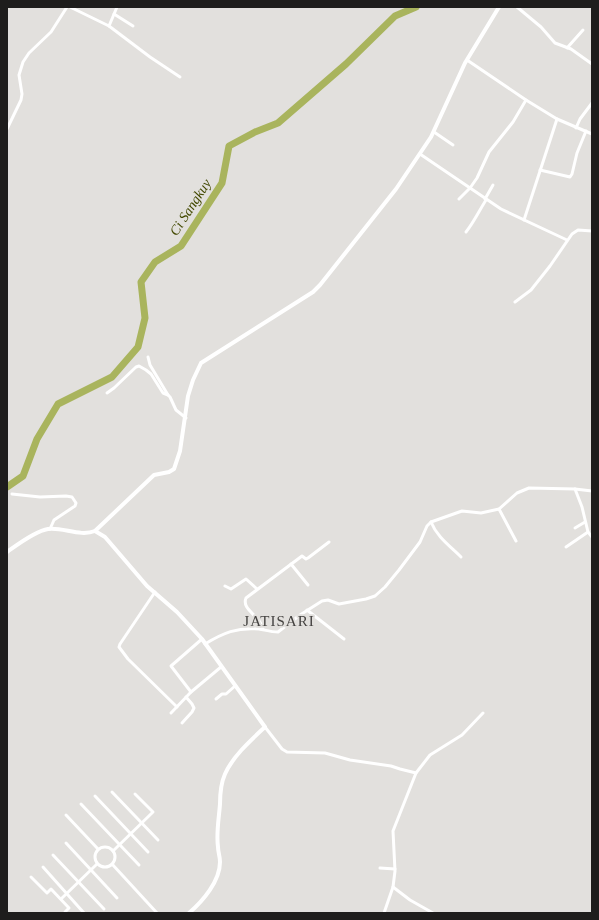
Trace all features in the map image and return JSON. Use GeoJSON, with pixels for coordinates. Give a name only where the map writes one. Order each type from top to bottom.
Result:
{"type":"FeatureCollection","features":[{"type":"Feature","properties":{"kind":"street"},"geometry":{"type":"LineString","coordinates":[[7,129],[21,100],[22,94],[19,75],[23,62],[29,53],[51,32],[68,7],[109,26],[150,57],[180,77]]}},
{"type":"Feature","properties":{"kind":"street"},"geometry":{"type":"LineString","coordinates":[[109,26],[117,7]]}},
{"type":"Feature","properties":{"kind":"street"},"geometry":{"type":"LineString","coordinates":[[7,552],[42,530],[50,529],[88,533],[94,531],[154,475],[169,472],[174,469],[179,458],[190,388],[201,362],[315,290],[389,198],[420,154],[434,132],[467,60],[499,7]]}},
{"type":"Feature","properties":{"kind":"street"},"geometry":{"type":"LineString","coordinates":[[517,7],[541,27],[556,43],[567,48],[592,64]]}},
{"type":"Feature","properties":{"kind":"street"},"geometry":{"type":"LineString","coordinates":[[114,14],[133,26]]}},
{"type":"Feature","properties":{"kind":"street"},"geometry":{"type":"LineString","coordinates":[[567,48],[583,30]]}},
{"type":"Feature","properties":{"kind":"street"},"geometry":{"type":"LineString","coordinates":[[467,60],[526,100],[576,128],[592,134]]}},
{"type":"Feature","properties":{"kind":"street"},"geometry":{"type":"LineString","coordinates":[[459,199],[477,178],[489,152],[513,122],[526,100]]}},
{"type":"Feature","properties":{"kind":"street"},"geometry":{"type":"LineString","coordinates":[[576,128],[580,119],[592,103]]}},
{"type":"Feature","properties":{"kind":"street"},"geometry":{"type":"LineString","coordinates":[[524,220],[557,118]]}},
{"type":"Feature","properties":{"kind":"street"},"geometry":{"type":"LineString","coordinates":[[540,170],[570,177],[586,131]]}},
{"type":"Feature","properties":{"kind":"street"},"geometry":{"type":"LineString","coordinates":[[434,132],[452,145]]}},
{"type":"Feature","properties":{"kind":"street"},"geometry":{"type":"LineString","coordinates":[[420,154],[485,199],[524,220],[567,240]]}},
{"type":"Feature","properties":{"kind":"street"},"geometry":{"type":"LineString","coordinates":[[466,232],[475,221],[475,216],[492,185]]}},
{"type":"Feature","properties":{"kind":"street"},"geometry":{"type":"LineString","coordinates":[[515,302],[530,290],[550,266],[567,240],[575,231],[580,230],[592,232]]}},
{"type":"Feature","properties":{"kind":"street"},"geometry":{"type":"LineString","coordinates":[[148,357],[150,365],[176,410],[186,418]]}},
{"type":"Feature","properties":{"kind":"street"},"geometry":{"type":"LineString","coordinates":[[107,393],[139,366],[151,374],[163,393],[168,395]]}},
{"type":"Feature","properties":{"kind":"street"},"geometry":{"type":"LineString","coordinates":[[205,644],[231,631],[247,629],[278,632],[307,610],[322,601],[328,600],[339,604],[372,598],[385,587],[400,570],[420,542],[428,524],[432,522],[462,511],[481,513],[499,509],[517,493],[529,488],[592,492]]}},
{"type":"Feature","properties":{"kind":"street"},"geometry":{"type":"LineString","coordinates":[[574,490],[582,507],[588,532],[592,537]]}},
{"type":"Feature","properties":{"kind":"street"},"geometry":{"type":"LineString","coordinates":[[12,494],[40,497],[72,497],[76,503],[75,506],[54,520],[50,529]]}},
{"type":"Feature","properties":{"kind":"street"},"geometry":{"type":"LineString","coordinates":[[499,509],[516,541]]}},
{"type":"Feature","properties":{"kind":"street"},"geometry":{"type":"LineString","coordinates":[[432,522],[435,531],[439,536],[461,557]]}},
{"type":"Feature","properties":{"kind":"street"},"geometry":{"type":"LineString","coordinates":[[575,528],[585,522]]}},
{"type":"Feature","properties":{"kind":"street"},"geometry":{"type":"LineString","coordinates":[[94,531],[105,537],[147,586],[155,592],[202,639],[282,749],[287,752],[325,753],[350,760],[390,766],[416,773]]}},
{"type":"Feature","properties":{"kind":"street"},"geometry":{"type":"LineString","coordinates":[[566,547],[588,532]]}},
{"type":"Feature","properties":{"kind":"street"},"geometry":{"type":"LineString","coordinates":[[263,630],[261,622],[248,608],[244,601],[246,598],[302,556],[306,559],[308,558],[329,542]]}},
{"type":"Feature","properties":{"kind":"street"},"geometry":{"type":"LineString","coordinates":[[291,564],[308,585]]}},
{"type":"Feature","properties":{"kind":"street"},"geometry":{"type":"LineString","coordinates":[[225,586],[231,589],[246,578],[257,589]]}},
{"type":"Feature","properties":{"kind":"street"},"geometry":{"type":"LineString","coordinates":[[155,592],[119,647],[177,707]]}},
{"type":"Feature","properties":{"kind":"street"},"geometry":{"type":"LineString","coordinates":[[307,610],[344,640]]}},
{"type":"Feature","properties":{"kind":"street"},"geometry":{"type":"LineString","coordinates":[[192,692],[171,666],[202,639]]}},
{"type":"Feature","properties":{"kind":"street"},"geometry":{"type":"LineString","coordinates":[[172,713],[186,697],[221,667]]}},
{"type":"Feature","properties":{"kind":"street"},"geometry":{"type":"LineString","coordinates":[[216,699],[222,694],[226,694],[235,686]]}},
{"type":"Feature","properties":{"kind":"street"},"geometry":{"type":"LineString","coordinates":[[182,723],[194,708],[186,697]]}},
{"type":"Feature","properties":{"kind":"street"},"geometry":{"type":"LineString","coordinates":[[384,913],[393,887],[395,869],[393,831],[416,773],[430,755],[462,735],[483,713]]}},
{"type":"Feature","properties":{"kind":"street"},"geometry":{"type":"LineString","coordinates":[[189,913],[208,892],[216,879],[220,868],[218,846],[219,822],[221,788],[225,774],[246,745],[265,727]]}},
{"type":"Feature","properties":{"kind":"street"},"geometry":{"type":"LineString","coordinates":[[112,792],[158,840]]}},
{"type":"Feature","properties":{"kind":"street"},"geometry":{"type":"LineString","coordinates":[[113,851],[152,812],[135,794]]}},
{"type":"Feature","properties":{"kind":"street"},"geometry":{"type":"LineString","coordinates":[[95,796],[148,852]]}},
{"type":"Feature","properties":{"kind":"street"},"geometry":{"type":"LineString","coordinates":[[81,804],[139,865]]}},
{"type":"Feature","properties":{"kind":"street"},"geometry":{"type":"LineString","coordinates":[[66,815],[98,849]]}},
{"type":"Feature","properties":{"kind":"street"},"geometry":{"type":"LineString","coordinates":[[66,843],[117,898]]}},
{"type":"Feature","properties":{"kind":"street"},"geometry":{"type":"LineString","coordinates":[[106,846],[113,851],[115,853],[115,859],[112,864],[107,867],[98,864],[94,857],[98,849],[106,846]]}},
{"type":"Feature","properties":{"kind":"street"},"geometry":{"type":"LineString","coordinates":[[53,855],[104,909]]}},
{"type":"Feature","properties":{"kind":"street"},"geometry":{"type":"LineString","coordinates":[[61,899],[98,864]]}},
{"type":"Feature","properties":{"kind":"street"},"geometry":{"type":"LineString","coordinates":[[112,864],[157,913]]}},
{"type":"Feature","properties":{"kind":"street"},"geometry":{"type":"LineString","coordinates":[[43,867],[84,913]]}},
{"type":"Feature","properties":{"kind":"street"},"geometry":{"type":"LineString","coordinates":[[380,868],[395,869]]}},
{"type":"Feature","properties":{"kind":"street"},"geometry":{"type":"LineString","coordinates":[[31,877],[47,893],[51,890],[61,899],[69,908],[66,913]]}},
{"type":"Feature","properties":{"kind":"street"},"geometry":{"type":"LineString","coordinates":[[393,887],[410,900],[433,913]]}},
{"type":"Feature","properties":{"kind":"waterway","name":"Ci Sangkuy"},"geometry":{"type":"LineString","coordinates":[[7,487],[23,476],[37,439],[58,404],[112,377],[138,347],[145,318],[141,282],[155,262],[181,246],[222,183],[229,146],[255,132],[278,123],[346,64],[395,16],[416,7]]}},
{"type":"Feature","properties":{"kind":"district","name":"JATISARI"},"geometry":{"type":"Point","coordinates":[279,621]}}]}
